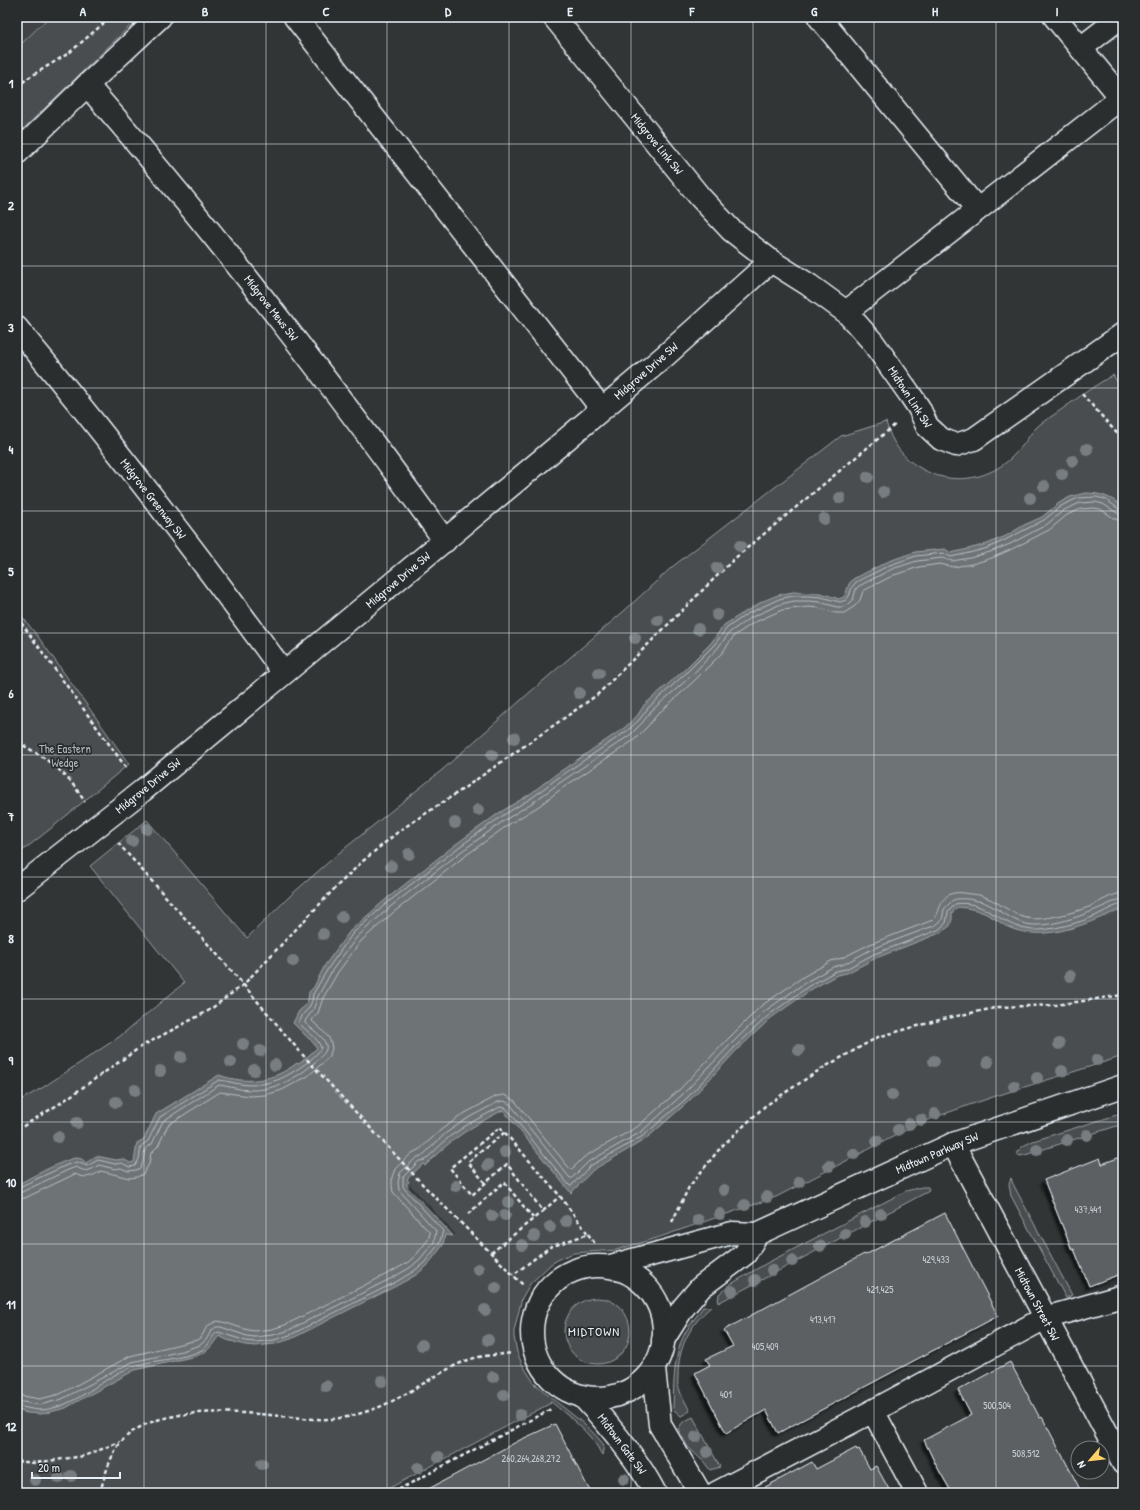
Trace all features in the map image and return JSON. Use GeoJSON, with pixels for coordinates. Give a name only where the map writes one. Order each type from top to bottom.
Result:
{"type":"FeatureCollection","features":[{"type":"Feature","properties":{"kind":"street"},"geometry":{"type":"LineString","coordinates":[[17,153],[87,84],[160,17]]}},
{"type":"Feature","properties":{"kind":"street"},"geometry":{"type":"LineString","coordinates":[[295,17],[602,409]]}},
{"type":"Feature","properties":{"kind":"street","name":"Midgrove Link SW"},"geometry":{"type":"LineString","coordinates":[[554,17],[700,197],[731,230],[771,261]]}},
{"type":"Feature","properties":{"kind":"street"},"geometry":{"type":"LineString","coordinates":[[819,17],[977,210]]}},
{"type":"Feature","properties":{"kind":"street"},"geometry":{"type":"LineString","coordinates":[[846,312],[1122,99],[1055,17]]}},
{"type":"Feature","properties":{"kind":"street"},"geometry":{"type":"LineString","coordinates":[[1081,48],[1121,17]]}},
{"type":"Feature","properties":{"kind":"street","name":"Midgrove Mews SW"},"geometry":{"type":"LineString","coordinates":[[87,84],[176,188],[275,312],[445,541]]}},
{"type":"Feature","properties":{"kind":"street","name":"Midgrove Drive SW"},"geometry":{"type":"LineString","coordinates":[[17,889],[142,791],[445,541],[602,409],[771,261]]}},
{"type":"Feature","properties":{"kind":"street","name":"Midtown Link SW"},"geometry":{"type":"LineString","coordinates":[[771,261],[809,285],[846,312],[872,341],[919,408],[927,426],[941,439],[956,444],[974,439],[1123,334]]}},
{"type":"Feature","properties":{"kind":"street","name":"Midgrove Greenway SW"},"geometry":{"type":"LineString","coordinates":[[17,328],[85,410],[213,577],[284,673]]}},
{"type":"Feature","properties":{"kind":"street","name":"Midtown Parkway SW"},"geometry":{"type":"LineString","coordinates":[[604,1258],[732,1233],[756,1234],[953,1144],[1123,1086]]}},
{"type":"Feature","properties":{"kind":"street","name":"Midtown Street SW"},"geometry":{"type":"LineString","coordinates":[[953,1144],[1123,1463]]}},
{"type":"Feature","properties":{"kind":"street"},"geometry":{"type":"LineString","coordinates":[[663,1340],[683,1308],[701,1287],[745,1254],[756,1234]]}},
{"type":"Feature","properties":{"kind":"street"},"geometry":{"type":"LineString","coordinates":[[654,1369],[635,1387],[611,1397],[584,1398],[561,1388],[543,1369],[533,1345],[532,1319],[542,1295],[561,1277],[604,1258],[634,1276],[653,1294],[663,1318],[663,1344],[654,1369],[660,1425],[700,1493]]}},
{"type":"Feature","properties":{"kind":"street"},"geometry":{"type":"LineString","coordinates":[[716,1493],[873,1411],[1045,1318],[1123,1296]]}},
{"type":"Feature","properties":{"kind":"street","name":"Midtown Gate SW"},"geometry":{"type":"LineString","coordinates":[[584,1398],[611,1429],[644,1473],[655,1493]]}},
{"type":"Feature","properties":{"kind":"street"},"geometry":{"type":"LineString","coordinates":[[873,1411],[917,1493]]}},
{"type":"Feature","properties":{"kind":"path"},"geometry":{"type":"LineString","coordinates":[[17,87],[28,78],[69,53],[111,17]]}},
{"type":"Feature","properties":{"kind":"path"},"geometry":{"type":"LineString","coordinates":[[1067,374],[1080,392],[1123,440]]}},
{"type":"Feature","properties":{"kind":"path"},"geometry":{"type":"LineString","coordinates":[[17,1130],[59,1104],[142,1046],[208,1011],[243,985],[337,886],[363,861],[405,826],[460,791],[597,695],[734,559],[891,427],[919,408]]}},
{"type":"Feature","properties":{"kind":"path"},"geometry":{"type":"LineString","coordinates":[[17,617],[142,791]]}},
{"type":"Feature","properties":{"kind":"path"},"geometry":{"type":"LineString","coordinates":[[17,742],[42,756],[63,772],[72,782],[86,804]]}},
{"type":"Feature","properties":{"kind":"path"},"geometry":{"type":"LineString","coordinates":[[116,841],[231,970],[301,1053],[426,1188],[524,1286]]}},
{"type":"Feature","properties":{"kind":"path"},"geometry":{"type":"LineString","coordinates":[[669,1229],[689,1187],[721,1147],[765,1106],[821,1069],[878,1038],[942,1019],[999,1007],[1056,1005],[1123,995]]}},
{"type":"Feature","properties":{"kind":"path"},"geometry":{"type":"LineString","coordinates":[[543,1211],[507,1164],[472,1195],[450,1168],[500,1127],[560,1196],[604,1258]]}},
{"type":"Feature","properties":{"kind":"path"},"geometry":{"type":"LineString","coordinates":[[485,1183],[468,1162],[505,1132]]}},
{"type":"Feature","properties":{"kind":"path"},"geometry":{"type":"LineString","coordinates":[[468,1214],[504,1182],[534,1218]]}},
{"type":"Feature","properties":{"kind":"path"},"geometry":{"type":"LineString","coordinates":[[491,1253],[560,1196]]}},
{"type":"Feature","properties":{"kind":"path"},"geometry":{"type":"LineString","coordinates":[[513,1275],[550,1247],[588,1234]]}},
{"type":"Feature","properties":{"kind":"path"},"geometry":{"type":"LineString","coordinates":[[100,1493],[105,1471],[121,1442],[130,1433],[161,1418],[190,1413],[258,1414],[326,1420],[350,1416],[390,1402],[467,1360],[512,1353]]}},
{"type":"Feature","properties":{"kind":"path"},"geometry":{"type":"LineString","coordinates":[[392,1493],[553,1408]]}},
{"type":"Feature","properties":{"kind":"path"},"geometry":{"type":"LineString","coordinates":[[17,1461],[35,1463],[84,1456],[121,1442]]}},
{"type":"Feature","properties":{"kind":"shaded area"},"geometry":{"type":"Polygon","coordinates":[[[17,17],[49,17],[17,48],[17,17]]]}},
{"type":"Feature","properties":{"kind":"green space"},"geometry":{"type":"Polygon","coordinates":[[[49,17],[139,17],[17,135],[17,48],[49,17]]]}},
{"type":"Feature","properties":{"kind":"green space"},"geometry":{"type":"Polygon","coordinates":[[[1113,375],[1123,391],[1123,1056],[994,1097],[918,1124],[776,1197],[657,1238],[616,1250],[574,1253],[551,1264],[530,1284],[522,1298],[514,1331],[517,1352],[522,1364],[536,1386],[535,1383],[588,1427],[604,1445],[602,1455],[586,1432],[550,1401],[551,1403],[380,1493],[17,1493],[17,1102],[42,1088],[119,1037],[184,983],[90,866],[147,820],[247,938],[291,895],[339,853],[442,770],[624,611],[672,567],[841,436],[886,422],[891,436],[899,449],[915,465],[933,474],[944,477],[956,479],[979,476],[990,472],[1010,459],[1039,425],[1113,375]]]}},
{"type":"Feature","properties":{"kind":"green space","name":"The Eastern Wedge"},"geometry":{"type":"Polygon","coordinates":[[[17,610],[39,638],[129,764],[17,855],[17,610]]]}},
{"type":"Feature","properties":{"kind":"green space"},"geometry":{"type":"Polygon","coordinates":[[[1123,1113],[1123,1124],[1025,1155],[1020,1156],[1016,1153],[1023,1146],[1033,1141],[1123,1113]]]}},
{"type":"Feature","properties":{"kind":"green space"},"geometry":{"type":"Polygon","coordinates":[[[1011,1178],[1072,1295],[1066,1298],[1011,1196],[1009,1184],[1011,1178]]]}},
{"type":"Feature","properties":{"kind":"green space"},"geometry":{"type":"Polygon","coordinates":[[[928,1187],[929,1191],[718,1303],[719,1294],[731,1284],[767,1263],[906,1191],[928,1187]]]}},
{"type":"Feature","properties":{"kind":"green space"},"geometry":{"type":"Polygon","coordinates":[[[597,1298],[610,1301],[620,1308],[627,1318],[630,1331],[627,1344],[620,1354],[610,1361],[597,1364],[584,1361],[574,1354],[567,1344],[564,1331],[567,1318],[574,1308],[584,1301],[597,1298]]]}},
{"type":"Feature","properties":{"kind":"green space"},"geometry":{"type":"Polygon","coordinates":[[[703,1307],[711,1307],[691,1329],[680,1356],[678,1385],[682,1397],[690,1411],[681,1416],[673,1409],[676,1360],[685,1333],[703,1307]]]}},
{"type":"Feature","properties":{"kind":"green space"},"geometry":{"type":"Polygon","coordinates":[[[693,1417],[720,1467],[710,1470],[688,1447],[678,1429],[683,1422],[693,1417]]]}},
{"type":"Feature","properties":{"kind":"water"},"geometry":{"type":"Polygon","coordinates":[[[1085,493],[1106,496],[1123,507],[1123,908],[1096,920],[1067,930],[1037,933],[1022,932],[1006,926],[981,912],[957,907],[952,913],[950,926],[940,933],[876,958],[847,973],[837,975],[812,989],[771,1018],[737,1050],[689,1101],[646,1139],[593,1170],[571,1193],[503,1110],[461,1135],[425,1166],[423,1164],[407,1179],[409,1182],[406,1184],[453,1236],[445,1235],[443,1245],[427,1266],[416,1275],[291,1339],[275,1344],[255,1346],[227,1340],[219,1336],[210,1348],[201,1354],[135,1370],[66,1408],[41,1414],[27,1413],[17,1410],[17,1185],[54,1166],[75,1158],[81,1159],[86,1163],[96,1156],[116,1160],[123,1159],[130,1163],[134,1162],[137,1143],[144,1139],[156,1114],[219,1075],[240,1080],[260,1080],[279,1074],[297,1063],[299,1064],[317,1048],[293,1023],[299,1011],[305,1006],[308,1000],[309,992],[314,987],[325,965],[350,931],[385,900],[456,844],[624,728],[637,716],[644,705],[683,671],[711,643],[724,625],[763,601],[778,595],[793,592],[821,593],[839,599],[844,597],[849,584],[853,579],[889,561],[915,552],[945,549],[951,553],[987,544],[1042,517],[1059,503],[1070,497],[1085,493]]]}},
{"type":"Feature","properties":{"kind":"pier"},"geometry":{"type":"Polygon","coordinates":[[[410,1185],[455,1234],[455,1236],[408,1187],[410,1185]]]}},
{"type":"Feature","properties":{"kind":"building"},"geometry":{"type":"Polygon","coordinates":[[[1123,1156],[1123,1273],[1089,1286],[1074,1249],[1072,1250],[1044,1180],[1100,1158],[1102,1164],[1123,1156]]]}},
{"type":"Feature","properties":{"kind":"building"},"geometry":{"type":"Polygon","coordinates":[[[945,1213],[998,1316],[778,1433],[766,1410],[726,1433],[695,1373],[710,1365],[706,1359],[733,1346],[724,1330],[864,1254],[865,1255],[945,1213]]]}},
{"type":"Feature","properties":{"kind":"building"},"geometry":{"type":"Polygon","coordinates":[[[1010,1362],[1040,1418],[1042,1417],[1070,1470],[1070,1480],[1075,1480],[1082,1493],[952,1493],[924,1440],[971,1415],[958,1390],[1010,1362]]]}},
{"type":"Feature","properties":{"kind":"building"},"geometry":{"type":"Polygon","coordinates":[[[555,1424],[591,1493],[421,1493],[520,1440],[555,1424]]]}},
{"type":"Feature","properties":{"kind":"building"},"geometry":{"type":"Polygon","coordinates":[[[856,1448],[857,1450],[859,1449],[870,1469],[876,1466],[891,1493],[754,1493],[812,1462],[816,1469],[856,1448]]]}},
{"type":"Feature","properties":{"kind":"district","name":"MIDTOWN"},"geometry":{"type":"Point","coordinates":[594,1331]}}]}
